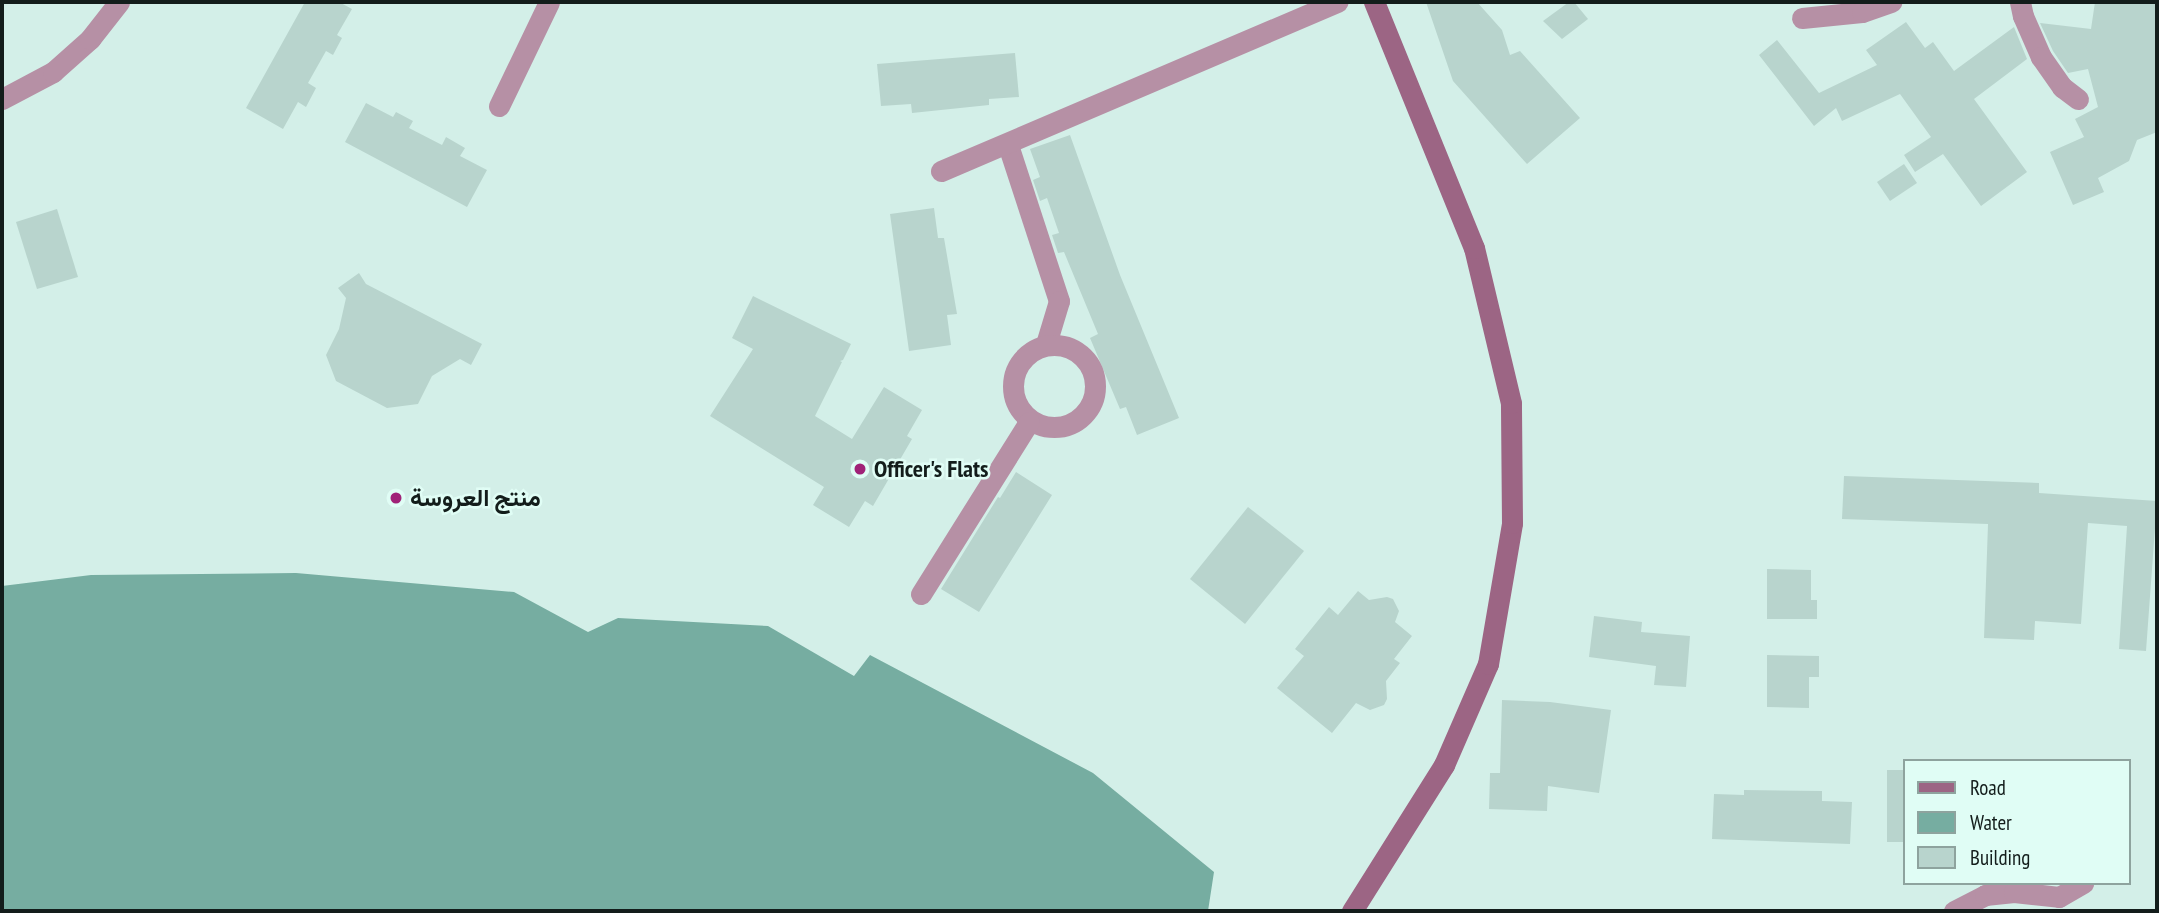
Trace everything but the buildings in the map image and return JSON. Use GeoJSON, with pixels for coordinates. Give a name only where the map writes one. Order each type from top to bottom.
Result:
{"type":"FeatureCollection","features":[{"type":"Feature","properties":{"kind":"main road"},"geometry":{"type":"LineString","coordinates":[[1352,911],[1444,765],[1488,664],[1512,523],[1511,403],[1474,248],[1374,2]]}},
{"type":"Feature","properties":{"kind":"street"},"geometry":{"type":"LineString","coordinates":[[2,99],[53,72],[90,39],[119,2]]}},
{"type":"Feature","properties":{"kind":"street"},"geometry":{"type":"LineString","coordinates":[[499,106],[549,2]]}},
{"type":"Feature","properties":{"kind":"street"},"geometry":{"type":"LineString","coordinates":[[941,172],[1338,2]]}},
{"type":"Feature","properties":{"kind":"street"},"geometry":{"type":"LineString","coordinates":[[1802,18],[1862,12],[1891,2]]}},
{"type":"Feature","properties":{"kind":"street"},"geometry":{"type":"LineString","coordinates":[[2020,2],[2023,16],[2042,57],[2062,87],[2078,99]]}},
{"type":"Feature","properties":{"kind":"street"},"geometry":{"type":"LineString","coordinates":[[1008,145],[1059,301],[1046,344],[1018,362],[1012,394],[1030,422],[1062,429],[1089,411],[1096,379],[1079,351],[1046,344]]}},
{"type":"Feature","properties":{"kind":"street"},"geometry":{"type":"LineString","coordinates":[[921,594],[1030,422]]}},
{"type":"Feature","properties":{"kind":"street"},"geometry":{"type":"LineString","coordinates":[[1954,911],[1985,895],[2014,892],[2059,897],[2080,885]]}},
{"type":"Feature","properties":{"kind":"water"},"geometry":{"type":"Polygon","coordinates":[[[296,573],[514,592],[588,632],[618,618],[768,626],[854,676],[870,655],[1093,773],[1214,872],[1208,911],[2,911],[2,586],[91,575],[296,573]]]}},
{"type":"Feature","properties":{"kind":"place","name":"Officer's Flats"},"geometry":{"type":"Point","coordinates":[860,469]}},
{"type":"Feature","properties":{"kind":"place","name":"منتج العروسة"},"geometry":{"type":"Point","coordinates":[396,498]}}]}
